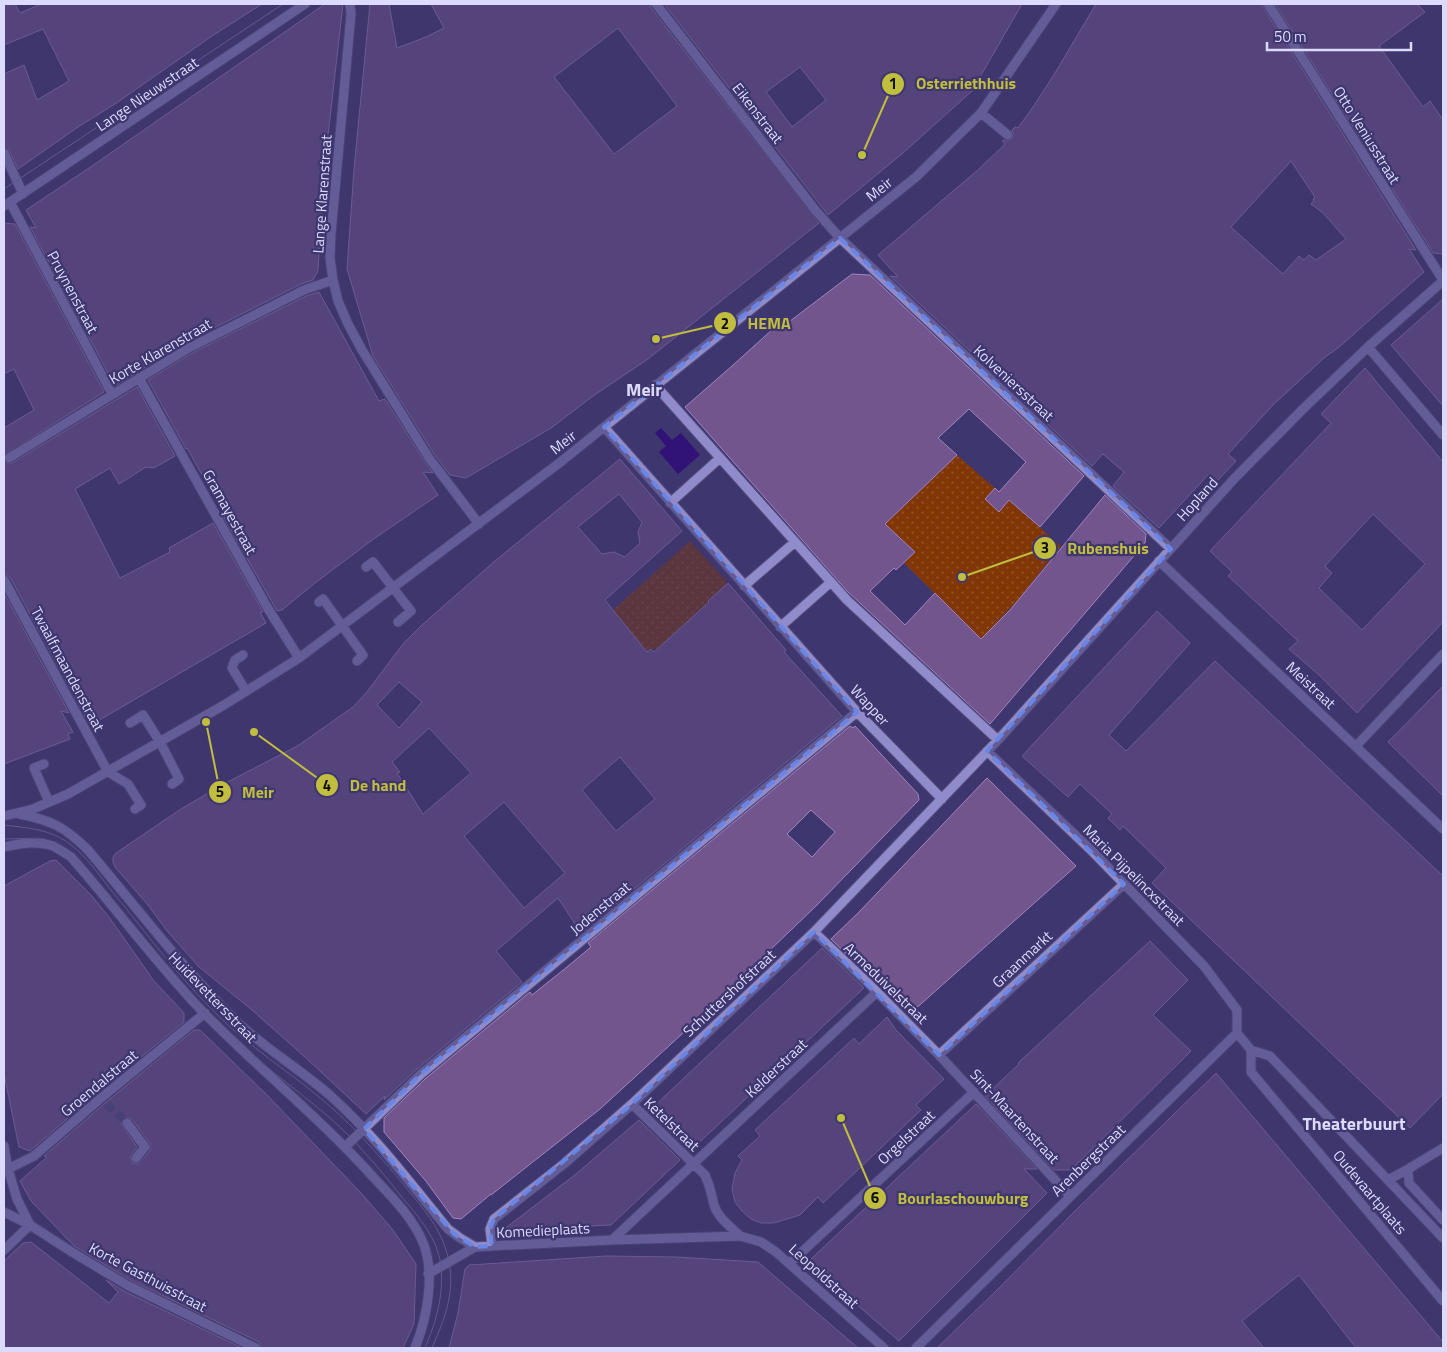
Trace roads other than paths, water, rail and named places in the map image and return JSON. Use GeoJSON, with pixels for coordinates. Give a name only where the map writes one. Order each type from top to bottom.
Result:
{"type":"FeatureCollection","features":[{"type":"Feature","properties":{"kind":"street","name":"Lange Nieuwstraat"},"geometry":{"type":"LineString","coordinates":[[7,204],[305,4]]}},
{"type":"Feature","properties":{"kind":"street","name":"Lange Klarenstraat"},"geometry":{"type":"LineString","coordinates":[[350,4],[351,14],[331,234],[330,258],[332,280],[338,301],[362,350],[429,458],[479,524]]}},
{"type":"Feature","properties":{"kind":"street","name":"Eikenstraat"},"geometry":{"type":"LineString","coordinates":[[656,4],[816,211],[840,238]]}},
{"type":"Feature","properties":{"kind":"street","name":"Meir"},"geometry":{"type":"LineString","coordinates":[[4,816],[49,802],[108,772],[246,691],[299,658],[479,524],[604,427],[916,177],[981,113],[1056,4]]}},
{"type":"Feature","properties":{"kind":"street","name":"Otto Veniusstraat"},"geometry":{"type":"LineString","coordinates":[[1268,4],[1443,281]]}},
{"type":"Feature","properties":{"kind":"street"},"geometry":{"type":"LineString","coordinates":[[981,113],[1008,135]]}},
{"type":"Feature","properties":{"kind":"street"},"geometry":{"type":"LineString","coordinates":[[4,153],[23,194]]}},
{"type":"Feature","properties":{"kind":"street","name":"Pruynenstraat"},"geometry":{"type":"LineString","coordinates":[[7,204],[112,394]]}},
{"type":"Feature","properties":{"kind":"street","name":"Kolveniersstraat"},"geometry":{"type":"LineString","coordinates":[[840,238],[1171,548]]}},
{"type":"Feature","properties":{"kind":"street","name":"Korte Klarenstraat"},"geometry":{"type":"LineString","coordinates":[[9,458],[187,349],[295,294],[332,280]]}},
{"type":"Feature","properties":{"kind":"street","name":"Hopland"},"geometry":{"type":"LineString","coordinates":[[987,751],[1233,480],[1368,347],[1443,281]]}},
{"type":"Feature","properties":{"kind":"street"},"geometry":{"type":"LineString","coordinates":[[1368,347],[1443,435]]}},
{"type":"Feature","properties":{"kind":"street","name":"Gramayestraat"},"geometry":{"type":"LineString","coordinates":[[139,378],[267,607],[299,658]]}},
{"type":"Feature","properties":{"kind":"street"},"geometry":{"type":"LineString","coordinates":[[656,385],[847,600],[998,740]]}},
{"type":"Feature","properties":{"kind":"street","name":"Wapper"},"geometry":{"type":"LineString","coordinates":[[604,427],[857,712],[942,799]]}},
{"type":"Feature","properties":{"kind":"street"},"geometry":{"type":"LineString","coordinates":[[670,503],[720,458]]}},
{"type":"Feature","properties":{"kind":"street"},"geometry":{"type":"LineString","coordinates":[[744,586],[795,542]]}},
{"type":"Feature","properties":{"kind":"street","name":"Meistraat"},"geometry":{"type":"LineString","coordinates":[[1159,561],[1443,829]]}},
{"type":"Feature","properties":{"kind":"street"},"geometry":{"type":"LineString","coordinates":[[366,567],[373,562],[410,612],[398,622]]}},
{"type":"Feature","properties":{"kind":"street","name":"Twaalfmaandenstraat"},"geometry":{"type":"LineString","coordinates":[[4,580],[108,772]]}},
{"type":"Feature","properties":{"kind":"street"},"geometry":{"type":"LineString","coordinates":[[780,627],[831,582]]}},
{"type":"Feature","properties":{"kind":"street"},"geometry":{"type":"LineString","coordinates":[[319,602],[323,599],[363,655],[357,661]]}},
{"type":"Feature","properties":{"kind":"street"},"geometry":{"type":"LineString","coordinates":[[1356,746],[1443,654]]}},
{"type":"Feature","properties":{"kind":"street"},"geometry":{"type":"LineString","coordinates":[[242,655],[235,660],[232,668],[246,691]]}},
{"type":"Feature","properties":{"kind":"street","name":"Jodenstraat"},"geometry":{"type":"LineString","coordinates":[[364,1129],[421,1074],[857,712]]}},
{"type":"Feature","properties":{"kind":"street"},"geometry":{"type":"LineString","coordinates":[[130,723],[143,715],[160,742],[178,779],[172,784]]}},
{"type":"Feature","properties":{"kind":"street","name":"Schuttershofstraat"},"geometry":{"type":"LineString","coordinates":[[492,1246],[490,1229],[494,1219],[565,1163],[632,1104],[814,932],[987,751]]}},
{"type":"Feature","properties":{"kind":"street","name":"Maria Pijpelincxstraat"},"geometry":{"type":"LineString","coordinates":[[987,751],[1092,851],[1204,966],[1237,1010],[1236,1033]]}},
{"type":"Feature","properties":{"kind":"street"},"geometry":{"type":"LineString","coordinates":[[44,764],[34,768],[49,802]]}},
{"type":"Feature","properties":{"kind":"street"},"geometry":{"type":"LineString","coordinates":[[108,772],[128,784],[141,804],[135,809]]}},
{"type":"Feature","properties":{"kind":"street","name":"Meir"},"geometry":{"type":"LineString","coordinates":[[4,812],[49,822],[63,828],[88,850]]}},
{"type":"Feature","properties":{"kind":"street","name":"Huidevettersstraat"},"geometry":{"type":"LineString","coordinates":[[4,847],[40,844],[52,846],[71,857],[164,968],[205,1013],[345,1147],[395,1201],[418,1232],[424,1246],[428,1274],[428,1296],[426,1314],[416,1348]]}},
{"type":"Feature","properties":{"kind":"street","name":"Huidevettersstraat"},"geometry":{"type":"LineString","coordinates":[[88,850],[195,978],[237,1022],[262,1044],[316,1084],[349,1113],[408,1179],[448,1229],[460,1238]]}},
{"type":"Feature","properties":{"kind":"street","name":"Graanmarkt"},"geometry":{"type":"LineString","coordinates":[[939,1054],[1124,884]]}},
{"type":"Feature","properties":{"kind":"street","name":"Armeduivelstraat"},"geometry":{"type":"LineString","coordinates":[[814,932],[939,1054]]}},
{"type":"Feature","properties":{"kind":"street","name":"Kelderstraat"},"geometry":{"type":"LineString","coordinates":[[693,1163],[877,992]]}},
{"type":"Feature","properties":{"kind":"street","name":"Groendalstraat"},"geometry":{"type":"LineString","coordinates":[[8,1169],[34,1156],[104,1101],[205,1013]]}},
{"type":"Feature","properties":{"kind":"street","name":"Oudevaartplaats"},"geometry":{"type":"LineString","coordinates":[[1236,1033],[1251,1050],[1270,1056],[1443,1238]]}},
{"type":"Feature","properties":{"kind":"street","name":"Arenbergstraat"},"geometry":{"type":"LineString","coordinates":[[916,1348],[1236,1033]]}},
{"type":"Feature","properties":{"kind":"street","name":"Oudevaartplaats"},"geometry":{"type":"LineString","coordinates":[[1251,1050],[1251,1072],[1443,1301]]}},
{"type":"Feature","properties":{"kind":"street","name":"Sint-Maartenstraat"},"geometry":{"type":"LineString","coordinates":[[939,1054],[1070,1196]]}},
{"type":"Feature","properties":{"kind":"street","name":"Orgelstraat"},"geometry":{"type":"LineString","coordinates":[[790,1264],[974,1092]]}},
{"type":"Feature","properties":{"kind":"street","name":"Ketelstraat"},"geometry":{"type":"LineString","coordinates":[[632,1104],[705,1176],[711,1186],[714,1206],[719,1215],[740,1236]]}},
{"type":"Feature","properties":{"kind":"street"},"geometry":{"type":"LineString","coordinates":[[127,1123],[146,1146],[136,1158]]}},
{"type":"Feature","properties":{"kind":"street"},"geometry":{"type":"LineString","coordinates":[[345,1147],[364,1129]]}},
{"type":"Feature","properties":{"kind":"street"},"geometry":{"type":"LineString","coordinates":[[4,1146],[8,1169],[17,1199],[30,1225],[4,1250]]}},
{"type":"Feature","properties":{"kind":"street"},"geometry":{"type":"LineString","coordinates":[[1388,1180],[1443,1148]]}},
{"type":"Feature","properties":{"kind":"street","name":"Komedieplaats"},"geometry":{"type":"LineString","coordinates":[[612,1240],[693,1163]]}},
{"type":"Feature","properties":{"kind":"street"},"geometry":{"type":"LineString","coordinates":[[1408,1169],[1409,1183],[1443,1220]]}},
{"type":"Feature","properties":{"kind":"street"},"geometry":{"type":"LineString","coordinates":[[4,1212],[17,1199]]}},
{"type":"Feature","properties":{"kind":"street","name":"Korte Gasthuisstraat"},"geometry":{"type":"LineString","coordinates":[[4,1212],[30,1225],[127,1285],[256,1348]]}},
{"type":"Feature","properties":{"kind":"street","name":"Komedieplaats"},"geometry":{"type":"LineString","coordinates":[[428,1274],[475,1247],[740,1236]]}},
{"type":"Feature","properties":{"kind":"street","name":"Leopoldstraat"},"geometry":{"type":"LineString","coordinates":[[740,1236],[761,1242],[776,1252],[884,1348]]}},
{"type":"Feature","properties":{"kind":"street","name":"Komedieplaats"},"geometry":{"type":"LineString","coordinates":[[460,1238],[475,1247]]}},
{"type":"Feature","properties":{"kind":"tunnel"},"geometry":{"type":"LineString","coordinates":[[107,1104],[127,1123]]}},
{"type":"Feature","properties":{"kind":"tram line"},"geometry":{"type":"LineString","coordinates":[[4,189],[283,4]]}},
{"type":"Feature","properties":{"kind":"tram line"},"geometry":{"type":"LineString","coordinates":[[4,825],[47,832],[77,850],[175,970],[204,1002],[238,1034],[311,1090],[342,1117],[414,1197],[442,1239],[450,1268],[450,1295],[432,1348]]}},
{"type":"Feature","properties":{"kind":"tram line"},"geometry":{"type":"LineString","coordinates":[[4,839],[34,839],[50,843],[75,860],[92,878],[171,976],[205,1013],[250,1054],[340,1127],[358,1145],[413,1210],[430,1234],[440,1260],[441,1294],[433,1327],[425,1348]]}},
{"type":"Feature","properties":{"kind":"place","name":"Osterriethhuis"},"geometry":{"type":"Point","coordinates":[862,155]}},
{"type":"Feature","properties":{"kind":"place","name":"HEMA"},"geometry":{"type":"Point","coordinates":[656,339]}},
{"type":"Feature","properties":{"kind":"place","name":"Rubenshuis"},"geometry":{"type":"Point","coordinates":[962,577]}},
{"type":"Feature","properties":{"kind":"place","name":"Meir"},"geometry":{"type":"Point","coordinates":[206,722]}},
{"type":"Feature","properties":{"kind":"place","name":"De hand"},"geometry":{"type":"Point","coordinates":[254,732]}},
{"type":"Feature","properties":{"kind":"place","name":"Bourlaschouwburg"},"geometry":{"type":"Point","coordinates":[841,1118]}},
{"type":"Feature","properties":{"kind":"district","name":"Meir"},"geometry":{"type":"Point","coordinates":[644,389]}},
{"type":"Feature","properties":{"kind":"district","name":"Theaterbuurt"},"geometry":{"type":"Point","coordinates":[1354,1123]}}]}
